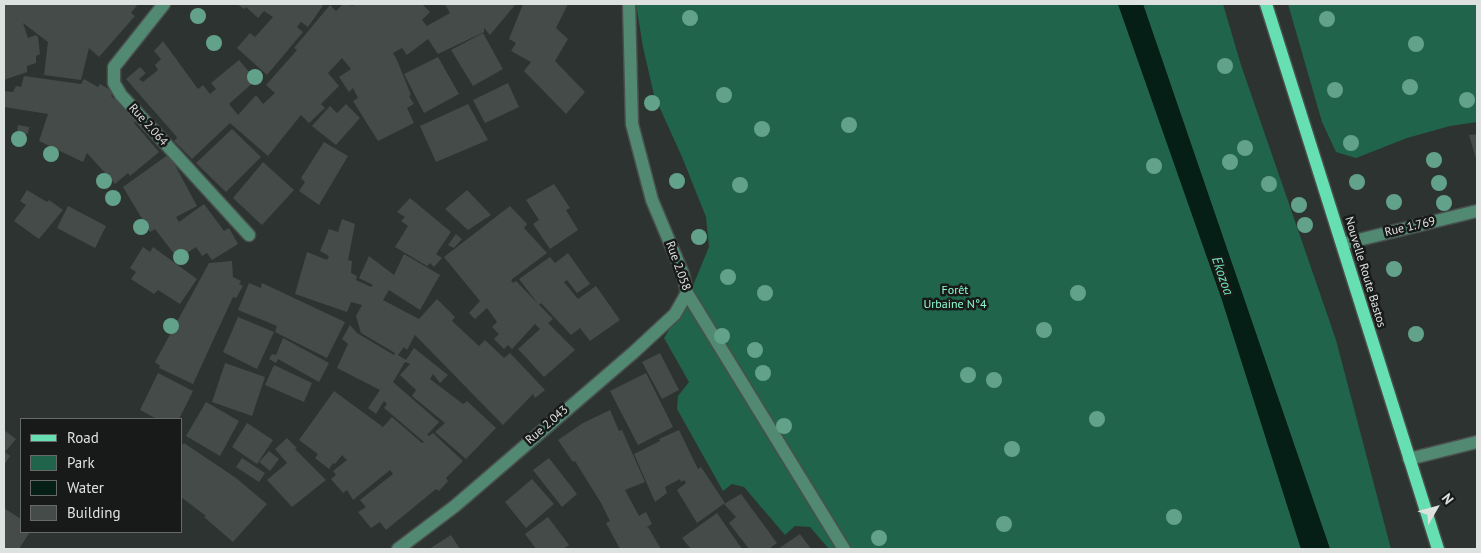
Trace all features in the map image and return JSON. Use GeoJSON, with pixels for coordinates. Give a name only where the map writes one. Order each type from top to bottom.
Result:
{"type":"FeatureCollection","features":[{"type":"Feature","properties":{"kind":"main road","name":"Nouvelle Route Bastos"},"geometry":{"type":"LineString","coordinates":[[1266,4],[1438,549]]}},
{"type":"Feature","properties":{"kind":"street","name":"Rue 2.064"},"geometry":{"type":"LineString","coordinates":[[164,4],[114,67],[114,83],[121,95],[249,235]]}},
{"type":"Feature","properties":{"kind":"street","name":"Rue 2.058"},"geometry":{"type":"LineString","coordinates":[[629,4],[632,124],[652,200],[683,274],[687,293],[844,549]]}},
{"type":"Feature","properties":{"kind":"street","name":"Rue 1.769"},"geometry":{"type":"LineString","coordinates":[[1342,244],[1477,211]]}},
{"type":"Feature","properties":{"kind":"street","name":"Rue 2.043"},"geometry":{"type":"LineString","coordinates":[[398,549],[455,506],[634,352],[675,314],[687,293]]}},
{"type":"Feature","properties":{"kind":"street"},"geometry":{"type":"LineString","coordinates":[[1409,459],[1477,442]]}},
{"type":"Feature","properties":{"kind":"green space","name":"Forêt Urbaine N°4"},"geometry":{"type":"Polygon","coordinates":[[[636,4],[1118,4],[1222,300],[1301,549],[829,549],[810,527],[795,526],[785,535],[744,487],[732,484],[723,491],[677,409],[678,396],[689,382],[664,338],[687,300],[709,247],[706,217],[654,95],[636,4]]]}},
{"type":"Feature","properties":{"kind":"green space"},"geometry":{"type":"Polygon","coordinates":[[[1143,4],[1223,4],[1241,65],[1336,340],[1391,549],[1330,549],[1143,4]]]}},
{"type":"Feature","properties":{"kind":"green space"},"geometry":{"type":"Polygon","coordinates":[[[1288,4],[1477,4],[1477,122],[1450,126],[1407,138],[1356,158],[1336,152],[1322,122],[1288,4]]]}},
{"type":"Feature","properties":{"kind":"water","name":"Ekozoa"},"geometry":{"type":"Polygon","coordinates":[[[1118,4],[1143,4],[1330,549],[1301,549],[1222,300],[1118,4]]]}},
{"type":"Feature","properties":{"kind":"building"},"geometry":{"type":"Polygon","coordinates":[[[4,4],[138,4],[131,13],[135,16],[99,57],[89,48],[81,80],[44,75],[48,42],[23,23],[28,38],[36,35],[38,37],[40,54],[36,56],[36,63],[27,66],[27,72],[4,80],[4,4]]]}},
{"type":"Feature","properties":{"kind":"building"},"geometry":{"type":"Polygon","coordinates":[[[237,4],[324,4],[308,27],[301,22],[297,27],[303,32],[267,75],[237,48],[250,33],[255,37],[273,17],[264,11],[258,18],[246,7],[244,9],[237,4]]]}},
{"type":"Feature","properties":{"kind":"building"},"geometry":{"type":"Polygon","coordinates":[[[343,4],[352,6],[356,4],[422,4],[430,12],[422,20],[427,26],[450,13],[445,4],[515,5],[490,35],[484,28],[484,32],[438,54],[428,39],[407,55],[402,48],[393,53],[411,95],[409,96],[414,104],[407,108],[414,123],[378,141],[353,101],[358,98],[353,88],[349,92],[339,77],[351,69],[342,58],[328,73],[339,86],[321,104],[325,108],[309,123],[301,115],[268,156],[230,123],[192,159],[174,141],[177,138],[176,136],[126,79],[140,67],[146,73],[139,79],[143,82],[158,70],[155,65],[161,59],[154,51],[163,41],[198,89],[203,85],[210,94],[216,89],[211,83],[239,60],[256,80],[229,104],[238,115],[256,95],[263,104],[275,93],[266,85],[297,50],[294,48],[330,5],[336,11],[343,4]]]}},
{"type":"Feature","properties":{"kind":"building"},"geometry":{"type":"Polygon","coordinates":[[[523,4],[568,4],[556,28],[568,39],[555,61],[585,92],[566,114],[524,71],[531,62],[511,51],[516,43],[509,39],[523,4]]]}},
{"type":"Feature","properties":{"kind":"building"},"geometry":{"type":"Polygon","coordinates":[[[483,33],[503,69],[473,86],[451,50],[483,33]]]}},
{"type":"Feature","properties":{"kind":"building"},"geometry":{"type":"Polygon","coordinates":[[[438,57],[459,94],[424,113],[404,74],[438,57]]]}},
{"type":"Feature","properties":{"kind":"building"},"geometry":{"type":"Polygon","coordinates":[[[24,76],[81,84],[84,79],[98,87],[100,84],[114,92],[111,96],[129,111],[128,113],[136,121],[134,123],[159,152],[130,176],[128,173],[115,184],[87,153],[83,162],[39,141],[48,114],[4,107],[4,91],[13,92],[16,86],[21,87],[24,76]]]}},
{"type":"Feature","properties":{"kind":"building"},"geometry":{"type":"Polygon","coordinates":[[[508,83],[519,107],[485,123],[473,100],[508,83]]]}},
{"type":"Feature","properties":{"kind":"building"},"geometry":{"type":"Polygon","coordinates":[[[346,104],[360,118],[336,145],[312,126],[330,106],[337,113],[346,104]]]}},
{"type":"Feature","properties":{"kind":"building"},"geometry":{"type":"Polygon","coordinates":[[[468,104],[488,140],[436,162],[420,126],[468,104]]]}},
{"type":"Feature","properties":{"kind":"building"},"geometry":{"type":"Polygon","coordinates":[[[18,125],[29,127],[28,134],[17,132],[18,125]]]}},
{"type":"Feature","properties":{"kind":"building"},"geometry":{"type":"Polygon","coordinates":[[[232,129],[261,157],[226,192],[196,163],[232,129]]]}},
{"type":"Feature","properties":{"kind":"building"},"geometry":{"type":"Polygon","coordinates":[[[1477,134],[1477,162],[1469,135],[1477,134]]]}},
{"type":"Feature","properties":{"kind":"building"},"geometry":{"type":"Polygon","coordinates":[[[324,142],[348,156],[319,205],[299,191],[305,182],[301,178],[324,142]]]}},
{"type":"Feature","properties":{"kind":"building"},"geometry":{"type":"Polygon","coordinates":[[[169,154],[197,206],[176,217],[179,222],[204,204],[224,231],[229,228],[238,244],[212,260],[207,253],[202,256],[196,247],[178,259],[155,229],[150,232],[123,187],[169,154]]]}},
{"type":"Feature","properties":{"kind":"building"},"geometry":{"type":"Polygon","coordinates":[[[263,162],[294,190],[262,225],[233,198],[263,162]]]}},
{"type":"Feature","properties":{"kind":"building"},"geometry":{"type":"Polygon","coordinates":[[[554,184],[570,208],[566,210],[578,230],[550,249],[533,224],[539,220],[526,200],[554,184]]]}},
{"type":"Feature","properties":{"kind":"building"},"geometry":{"type":"Polygon","coordinates":[[[27,190],[47,202],[49,200],[63,210],[39,239],[14,221],[26,205],[20,201],[27,190]]]}},
{"type":"Feature","properties":{"kind":"building"},"geometry":{"type":"Polygon","coordinates":[[[467,190],[491,215],[468,230],[445,209],[467,190]]]}},
{"type":"Feature","properties":{"kind":"building"},"geometry":{"type":"Polygon","coordinates":[[[410,198],[451,232],[436,254],[442,258],[434,267],[430,263],[427,266],[395,247],[408,226],[401,221],[405,217],[397,212],[410,198]]]}},
{"type":"Feature","properties":{"kind":"building"},"geometry":{"type":"Polygon","coordinates":[[[68,206],[106,226],[95,248],[57,228],[68,206]]]}},
{"type":"Feature","properties":{"kind":"building"},"geometry":{"type":"Polygon","coordinates":[[[510,206],[527,224],[524,228],[547,253],[511,280],[513,283],[516,281],[553,319],[548,323],[575,350],[544,377],[518,349],[540,329],[535,324],[512,349],[508,345],[504,349],[494,339],[499,334],[492,327],[497,322],[487,308],[475,319],[469,313],[480,301],[444,257],[510,206]]]}},
{"type":"Feature","properties":{"kind":"building"},"geometry":{"type":"Polygon","coordinates":[[[342,219],[355,224],[348,260],[352,261],[351,273],[357,276],[356,280],[371,287],[373,285],[359,278],[369,256],[394,275],[404,254],[440,275],[420,310],[389,290],[383,300],[419,319],[437,299],[455,317],[452,321],[479,346],[485,340],[504,358],[510,353],[545,390],[535,398],[533,394],[503,425],[415,335],[407,350],[404,347],[398,355],[406,360],[414,348],[448,375],[440,383],[433,374],[430,379],[463,404],[467,401],[496,428],[466,459],[435,432],[445,423],[412,396],[416,390],[400,375],[410,364],[405,362],[393,382],[439,422],[427,435],[429,436],[433,433],[463,461],[446,478],[448,481],[439,491],[436,489],[386,530],[380,522],[371,528],[358,512],[366,507],[360,500],[393,474],[390,470],[353,500],[347,490],[343,493],[331,479],[336,475],[333,471],[347,460],[342,455],[329,469],[315,458],[318,454],[299,440],[334,391],[383,427],[392,417],[422,443],[424,442],[384,408],[387,404],[384,401],[376,414],[368,408],[380,390],[337,368],[348,344],[342,339],[350,325],[357,333],[394,355],[395,353],[361,333],[356,316],[362,305],[351,302],[347,312],[295,294],[307,252],[327,260],[329,256],[320,251],[329,229],[338,232],[342,219]]]}},
{"type":"Feature","properties":{"kind":"building"},"geometry":{"type":"Polygon","coordinates":[[[456,234],[462,239],[454,248],[448,245],[456,234]]]}},
{"type":"Feature","properties":{"kind":"building"},"geometry":{"type":"Polygon","coordinates":[[[143,247],[150,252],[153,247],[197,279],[180,304],[158,290],[154,294],[131,279],[136,272],[130,268],[143,247]]]}},
{"type":"Feature","properties":{"kind":"building"},"geometry":{"type":"Polygon","coordinates":[[[568,253],[590,284],[577,293],[567,280],[564,282],[578,299],[596,286],[620,320],[590,341],[580,328],[571,335],[541,303],[539,305],[519,279],[550,257],[555,263],[568,253]]]}},
{"type":"Feature","properties":{"kind":"building"},"geometry":{"type":"Polygon","coordinates":[[[232,261],[233,277],[241,281],[239,284],[243,286],[236,298],[233,297],[193,384],[159,368],[160,366],[155,362],[209,263],[232,261]]]}},
{"type":"Feature","properties":{"kind":"building"},"geometry":{"type":"Polygon","coordinates":[[[249,283],[261,288],[262,283],[345,322],[327,358],[275,332],[277,326],[238,310],[249,283]]]}},
{"type":"Feature","properties":{"kind":"building"},"geometry":{"type":"Polygon","coordinates":[[[238,317],[274,332],[257,369],[223,352],[238,317]]]}},
{"type":"Feature","properties":{"kind":"building"},"geometry":{"type":"Polygon","coordinates":[[[283,338],[329,363],[319,382],[278,359],[276,363],[269,359],[272,354],[276,355],[283,338]]]}},
{"type":"Feature","properties":{"kind":"building"},"geometry":{"type":"Polygon","coordinates":[[[660,353],[679,390],[662,399],[642,362],[660,353]]]}},
{"type":"Feature","properties":{"kind":"building"},"geometry":{"type":"Polygon","coordinates":[[[225,363],[265,377],[252,416],[212,402],[225,363]]]}},
{"type":"Feature","properties":{"kind":"building"},"geometry":{"type":"Polygon","coordinates":[[[274,365],[312,383],[304,402],[265,385],[274,365]]]}},
{"type":"Feature","properties":{"kind":"building"},"geometry":{"type":"Polygon","coordinates":[[[158,373],[193,391],[180,418],[155,418],[140,410],[158,373]]]}},
{"type":"Feature","properties":{"kind":"building"},"geometry":{"type":"Polygon","coordinates":[[[646,373],[673,427],[638,445],[610,391],[646,373]]]}},
{"type":"Feature","properties":{"kind":"building"},"geometry":{"type":"Polygon","coordinates":[[[206,402],[239,421],[220,456],[186,436],[206,402]]]}},
{"type":"Feature","properties":{"kind":"building"},"geometry":{"type":"Polygon","coordinates":[[[610,410],[619,431],[622,430],[645,482],[625,490],[639,516],[646,512],[652,524],[644,529],[648,527],[661,549],[620,549],[606,523],[610,521],[601,503],[575,461],[573,462],[558,440],[583,423],[610,410]]]}},
{"type":"Feature","properties":{"kind":"building"},"geometry":{"type":"Polygon","coordinates":[[[247,423],[273,440],[257,464],[232,447],[247,423]]]}},
{"type":"Feature","properties":{"kind":"building"},"geometry":{"type":"Polygon","coordinates":[[[4,430],[16,439],[5,452],[10,456],[4,465],[4,430]]]}},
{"type":"Feature","properties":{"kind":"building"},"geometry":{"type":"Polygon","coordinates":[[[679,430],[698,469],[701,467],[725,503],[697,523],[677,490],[686,483],[684,480],[681,482],[680,479],[665,487],[667,493],[655,502],[634,454],[679,430]]]}},
{"type":"Feature","properties":{"kind":"building"},"geometry":{"type":"Polygon","coordinates":[[[287,438],[297,448],[295,449],[326,480],[292,507],[267,480],[287,463],[275,449],[287,438]]]}},
{"type":"Feature","properties":{"kind":"building"},"geometry":{"type":"Polygon","coordinates":[[[184,443],[236,478],[267,504],[233,542],[204,517],[206,516],[182,498],[182,445],[184,443]]]}},
{"type":"Feature","properties":{"kind":"building"},"geometry":{"type":"Polygon","coordinates":[[[269,451],[279,459],[270,471],[259,462],[269,451]]]}},
{"type":"Feature","properties":{"kind":"building"},"geometry":{"type":"Polygon","coordinates":[[[242,458],[265,473],[259,482],[236,467],[242,458]]]}},
{"type":"Feature","properties":{"kind":"building"},"geometry":{"type":"Polygon","coordinates":[[[549,458],[577,494],[562,507],[533,470],[549,458]]]}},
{"type":"Feature","properties":{"kind":"building"},"geometry":{"type":"Polygon","coordinates":[[[532,479],[554,504],[526,528],[505,502],[532,479]]]}},
{"type":"Feature","properties":{"kind":"building"},"geometry":{"type":"Polygon","coordinates":[[[741,494],[777,543],[769,549],[749,549],[729,523],[736,517],[724,504],[741,494]]]}},
{"type":"Feature","properties":{"kind":"building"},"geometry":{"type":"Polygon","coordinates":[[[4,508],[20,518],[20,533],[29,533],[19,549],[4,549],[4,508]]]}},
{"type":"Feature","properties":{"kind":"building"},"geometry":{"type":"Polygon","coordinates":[[[717,513],[742,549],[691,549],[682,538],[717,513]]]}},
{"type":"Feature","properties":{"kind":"building"},"geometry":{"type":"Polygon","coordinates":[[[548,517],[569,545],[563,549],[536,549],[525,534],[548,517]]]}},
{"type":"Feature","properties":{"kind":"building"},"geometry":{"type":"Polygon","coordinates":[[[800,534],[811,549],[778,549],[800,534]]]}},
{"type":"Feature","properties":{"kind":"building"},"geometry":{"type":"Polygon","coordinates":[[[451,535],[460,549],[429,549],[451,535]]]}}]}
